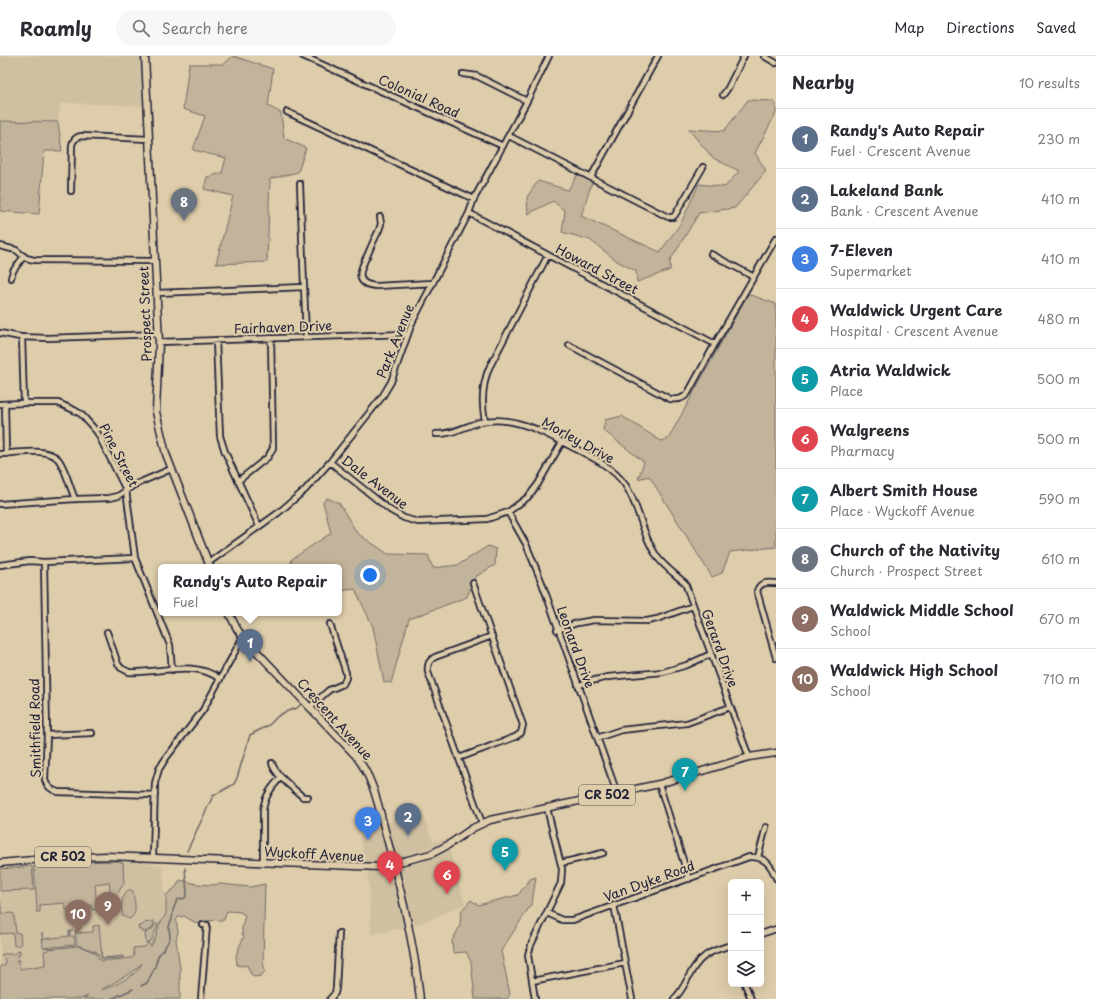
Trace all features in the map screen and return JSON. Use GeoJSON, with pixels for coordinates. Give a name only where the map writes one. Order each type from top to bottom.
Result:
{"type":"FeatureCollection","features":[{"type":"Feature","properties":{"kind":"main road","name":"Prospect Street"},"geometry":{"type":"LineString","coordinates":[[145,56],[159,342],[156,412],[162,442],[171,469],[209,564]]}},
{"type":"Feature","properties":{"kind":"main road","name":"Crescent Avenue"},"geometry":{"type":"LineString","coordinates":[[230,616],[243,638],[355,755],[367,772],[374,790],[394,864],[413,949],[420,999]]}},
{"type":"Feature","properties":{"kind":"main road","name":"Wyckoff Avenue"},"geometry":{"type":"LineString","coordinates":[[0,863],[80,856],[374,868],[394,864],[440,850],[464,832],[482,823],[659,784],[749,757],[776,753]]}},
{"type":"Feature","properties":{"kind":"street","name":"Colonial Road"},"geometry":{"type":"LineString","coordinates":[[303,56],[503,146]]}},
{"type":"Feature","properties":{"kind":"street","name":"Park Avenue"},"geometry":{"type":"LineString","coordinates":[[210,564],[292,502],[317,478],[387,390],[407,334],[474,199],[509,136],[549,56]]}},
{"type":"Feature","properties":{"kind":"street"},"geometry":{"type":"LineString","coordinates":[[590,177],[658,56]]}},
{"type":"Feature","properties":{"kind":"street"},"geometry":{"type":"LineString","coordinates":[[723,95],[744,56]]}},
{"type":"Feature","properties":{"kind":"street"},"geometry":{"type":"LineString","coordinates":[[764,56],[776,63]]}},
{"type":"Feature","properties":{"kind":"street"},"geometry":{"type":"LineString","coordinates":[[463,74],[477,76],[527,101]]}},
{"type":"Feature","properties":{"kind":"street"},"geometry":{"type":"LineString","coordinates":[[287,112],[474,199]]}},
{"type":"Feature","properties":{"kind":"street"},"geometry":{"type":"LineString","coordinates":[[71,190],[72,145],[74,139],[81,136],[150,139]]}},
{"type":"Feature","properties":{"kind":"street"},"geometry":{"type":"LineString","coordinates":[[509,136],[668,217],[673,217],[675,215],[703,168]]}},
{"type":"Feature","properties":{"kind":"street"},"geometry":{"type":"LineString","coordinates":[[300,184],[306,337]]}},
{"type":"Feature","properties":{"kind":"street","name":"Howard Street"},"geometry":{"type":"LineString","coordinates":[[468,213],[715,344]]}},
{"type":"Feature","properties":{"kind":"street"},"geometry":{"type":"LineString","coordinates":[[380,217],[381,224],[379,230],[360,269],[361,279],[363,282],[369,285],[377,286],[432,283]]}},
{"type":"Feature","properties":{"kind":"street"},"geometry":{"type":"LineString","coordinates":[[569,346],[670,399],[681,399],[688,393],[776,238]]}},
{"type":"Feature","properties":{"kind":"street"},"geometry":{"type":"LineString","coordinates":[[0,246],[16,250],[24,256],[34,260],[154,261]]}},
{"type":"Feature","properties":{"kind":"street"},"geometry":{"type":"LineString","coordinates":[[711,254],[754,277]]}},
{"type":"Feature","properties":{"kind":"street"},"geometry":{"type":"LineString","coordinates":[[486,421],[482,403],[483,386],[489,368],[548,255]]}},
{"type":"Feature","properties":{"kind":"street"},"geometry":{"type":"LineString","coordinates":[[11,278],[13,271],[24,256]]}},
{"type":"Feature","properties":{"kind":"street"},"geometry":{"type":"LineString","coordinates":[[157,293],[304,287]]}},
{"type":"Feature","properties":{"kind":"street"},"geometry":{"type":"LineString","coordinates":[[0,333],[22,337],[48,338],[158,334]]}},
{"type":"Feature","properties":{"kind":"street","name":"Fairhaven Drive"},"geometry":{"type":"LineString","coordinates":[[159,342],[407,334]]}},
{"type":"Feature","properties":{"kind":"street"},"geometry":{"type":"LineString","coordinates":[[22,337],[24,403]]}},
{"type":"Feature","properties":{"kind":"street"},"geometry":{"type":"LineString","coordinates":[[238,480],[268,457],[274,448],[271,338]]}},
{"type":"Feature","properties":{"kind":"street"},"geometry":{"type":"LineString","coordinates":[[216,340],[220,436],[225,452],[259,526]]}},
{"type":"Feature","properties":{"kind":"street"},"geometry":{"type":"LineString","coordinates":[[2,404],[6,454]]}},
{"type":"Feature","properties":{"kind":"street","name":"Pine Street"},"geometry":{"type":"LineString","coordinates":[[2,404],[58,404],[74,410],[87,419],[97,432],[126,490],[135,558],[170,645],[172,670]]}},
{"type":"Feature","properties":{"kind":"street","name":"Morley Drive"},"geometry":{"type":"LineString","coordinates":[[436,434],[442,434],[486,421],[506,421],[526,425],[562,442],[604,465],[622,480],[630,494],[644,532],[657,556]]}},
{"type":"Feature","properties":{"kind":"street","name":"Dale Avenue"},"geometry":{"type":"LineString","coordinates":[[330,462],[390,510],[412,521],[433,522],[488,518],[508,512],[523,502],[534,490],[562,442]]}},
{"type":"Feature","properties":{"kind":"street"},"geometry":{"type":"LineString","coordinates":[[0,454],[42,452],[52,454],[61,463],[75,499]]}},
{"type":"Feature","properties":{"kind":"street"},"geometry":{"type":"LineString","coordinates":[[0,504],[109,498],[118,496],[143,481],[171,469]]}},
{"type":"Feature","properties":{"kind":"street","name":"Leonard Drive"},"geometry":{"type":"LineString","coordinates":[[508,512],[526,544],[542,583],[617,793]]}},
{"type":"Feature","properties":{"kind":"street","name":"Gerard Drive"},"geometry":{"type":"LineString","coordinates":[[657,556],[685,583],[749,757]]}},
{"type":"Feature","properties":{"kind":"street"},"geometry":{"type":"LineString","coordinates":[[0,565],[30,561],[44,562],[135,558]]}},
{"type":"Feature","properties":{"kind":"street","name":"Smithfield Road"},"geometry":{"type":"LineString","coordinates":[[44,562],[47,735],[46,784],[58,792],[155,795]]}},
{"type":"Feature","properties":{"kind":"street"},"geometry":{"type":"LineString","coordinates":[[459,758],[515,737],[521,733],[523,724],[473,583]]}},
{"type":"Feature","properties":{"kind":"street"},"geometry":{"type":"LineString","coordinates":[[776,583],[762,584],[758,588],[758,593],[776,658]]}},
{"type":"Feature","properties":{"kind":"street"},"geometry":{"type":"LineString","coordinates":[[558,630],[577,623],[594,620],[647,621],[694,606]]}},
{"type":"Feature","properties":{"kind":"street"},"geometry":{"type":"LineString","coordinates":[[310,707],[328,690],[343,684],[346,678],[346,673],[330,624]]}},
{"type":"Feature","properties":{"kind":"street"},"geometry":{"type":"LineString","coordinates":[[107,632],[118,664],[125,670],[133,672],[196,669],[210,673],[220,679]]}},
{"type":"Feature","properties":{"kind":"street"},"geometry":{"type":"LineString","coordinates":[[482,823],[428,672],[428,668],[430,662],[435,656],[492,636]]}},
{"type":"Feature","properties":{"kind":"street"},"geometry":{"type":"LineString","coordinates":[[153,858],[157,776],[163,763],[203,710],[243,638]]}},
{"type":"Feature","properties":{"kind":"street"},"geometry":{"type":"LineString","coordinates":[[578,686],[608,676],[663,672],[687,665],[711,654]]}},
{"type":"Feature","properties":{"kind":"street"},"geometry":{"type":"LineString","coordinates":[[597,738],[621,730],[687,722],[730,707]]}},
{"type":"Feature","properties":{"kind":"street"},"geometry":{"type":"LineString","coordinates":[[47,735],[92,733]]}},
{"type":"Feature","properties":{"kind":"street"},"geometry":{"type":"LineString","coordinates":[[272,763],[272,768],[281,777],[303,797],[308,797]]}},
{"type":"Feature","properties":{"kind":"street"},"geometry":{"type":"LineString","coordinates":[[263,863],[264,803],[270,789],[281,777]]}},
{"type":"Feature","properties":{"kind":"street"},"geometry":{"type":"LineString","coordinates":[[659,784],[689,879]]}},
{"type":"Feature","properties":{"kind":"street"},"geometry":{"type":"LineString","coordinates":[[535,999],[528,960],[529,949],[561,883],[562,871],[547,808]]}},
{"type":"Feature","properties":{"kind":"street"},"geometry":{"type":"LineString","coordinates":[[766,827],[758,857],[770,864],[776,878]]}},
{"type":"Feature","properties":{"kind":"street"},"geometry":{"type":"LineString","coordinates":[[561,863],[603,853]]}},
{"type":"Feature","properties":{"kind":"street","name":"Van Dyke Road"},"geometry":{"type":"LineString","coordinates":[[547,913],[562,920],[568,920],[749,857],[758,857]]}},
{"type":"Feature","properties":{"kind":"street"},"geometry":{"type":"LineString","coordinates":[[614,905],[632,999]]}},
{"type":"Feature","properties":{"kind":"street"},"geometry":{"type":"LineString","coordinates":[[201,999],[208,925],[204,925]]}},
{"type":"Feature","properties":{"kind":"street"},"geometry":{"type":"LineString","coordinates":[[764,933],[776,929]]}},
{"type":"Feature","properties":{"kind":"street"},"geometry":{"type":"LineString","coordinates":[[330,999],[335,993],[336,988],[339,933]]}},
{"type":"Feature","properties":{"kind":"street"},"geometry":{"type":"LineString","coordinates":[[674,999],[699,960],[710,952],[728,946]]}},
{"type":"Feature","properties":{"kind":"street"},"geometry":{"type":"LineString","coordinates":[[532,982],[625,963]]}},
{"type":"Feature","properties":{"kind":"street"},"geometry":{"type":"LineString","coordinates":[[746,987],[750,999]]}},
{"type":"Feature","properties":{"kind":"shaded area"},"geometry":{"type":"Polygon","coordinates":[[[0,56],[144,56],[147,106],[61,103],[58,122],[0,121],[0,56]]]}},
{"type":"Feature","properties":{"kind":"shaded area"},"geometry":{"type":"Polygon","coordinates":[[[233,56],[273,69],[268,106],[281,113],[284,138],[306,148],[298,172],[270,179],[267,262],[216,264],[233,196],[204,189],[207,177],[222,173],[226,158],[193,150],[205,116],[183,109],[189,64],[224,64],[233,56]]]}},
{"type":"Feature","properties":{"kind":"shaded area"},"geometry":{"type":"Polygon","coordinates":[[[748,100],[772,101],[776,104],[776,113],[755,153],[766,171],[735,208],[699,213],[670,261],[670,270],[637,282],[636,271],[617,261],[590,240],[562,232],[565,211],[553,201],[528,214],[527,197],[538,181],[568,190],[579,172],[593,179],[581,216],[660,252],[681,223],[699,184],[725,187],[739,171],[713,158],[688,129],[724,131],[748,100]]]}},
{"type":"Feature","properties":{"kind":"shaded area"},"geometry":{"type":"Polygon","coordinates":[[[0,121],[58,122],[62,151],[44,151],[39,214],[0,211],[0,121]]]}},
{"type":"Feature","properties":{"kind":"shaded area"},"geometry":{"type":"Polygon","coordinates":[[[748,294],[776,304],[776,547],[730,552],[722,573],[712,577],[649,476],[638,479],[644,462],[603,430],[605,420],[622,416],[661,441],[668,439],[748,294]]]}},
{"type":"Feature","properties":{"kind":"shaded area"},"geometry":{"type":"Polygon","coordinates":[[[327,498],[339,503],[357,533],[388,554],[428,555],[433,568],[458,565],[488,546],[496,549],[495,565],[475,577],[467,597],[409,619],[391,683],[384,682],[373,627],[355,589],[342,591],[342,564],[291,564],[292,559],[331,533],[323,502],[327,498]]]}},
{"type":"Feature","properties":{"kind":"shaded area"},"geometry":{"type":"Polygon","coordinates":[[[375,811],[380,825],[422,812],[433,842],[446,839],[465,904],[420,924],[371,935],[369,881],[356,818],[375,811]]]}},
{"type":"Feature","properties":{"kind":"shaded area"},"geometry":{"type":"Polygon","coordinates":[[[120,861],[123,863],[124,883],[112,905],[109,882],[95,884],[97,909],[92,910],[91,905],[75,906],[75,909],[66,910],[65,903],[40,905],[40,912],[36,912],[34,866],[72,862],[120,861]]]}},
{"type":"Feature","properties":{"kind":"shaded area"},"geometry":{"type":"Polygon","coordinates":[[[84,862],[136,862],[163,866],[166,914],[142,965],[135,973],[126,979],[85,999],[0,999],[0,869],[84,862]]]}},
{"type":"Feature","properties":{"kind":"shaded area"},"geometry":{"type":"Polygon","coordinates":[[[32,866],[34,890],[0,891],[0,869],[32,866]]]}},
{"type":"Feature","properties":{"kind":"shaded area"},"geometry":{"type":"Polygon","coordinates":[[[536,877],[532,903],[501,951],[510,994],[507,999],[475,999],[471,962],[466,952],[453,953],[452,941],[460,926],[461,911],[471,900],[478,905],[518,895],[530,879],[536,877]]]}},
{"type":"Feature","properties":{"kind":"shaded area"},"geometry":{"type":"Polygon","coordinates":[[[180,880],[197,884],[221,884],[250,887],[265,884],[263,962],[265,971],[261,976],[254,977],[247,965],[237,965],[236,955],[244,936],[242,934],[242,927],[245,915],[240,912],[227,911],[224,920],[204,921],[198,924],[184,916],[178,917],[176,921],[178,931],[176,940],[180,968],[180,999],[83,999],[88,996],[81,999],[0,999],[0,966],[5,966],[5,960],[1,956],[2,954],[14,954],[20,950],[20,955],[18,955],[19,961],[16,960],[17,963],[19,963],[20,969],[45,965],[44,951],[48,949],[79,946],[96,953],[102,961],[131,958],[134,956],[133,948],[145,947],[148,943],[151,946],[159,925],[166,914],[166,895],[176,887],[180,880]],[[142,963],[134,971],[101,990],[130,977],[142,963]]]}},
{"type":"Feature","properties":{"kind":"shaded area"},"geometry":{"type":"Polygon","coordinates":[[[128,890],[133,891],[135,907],[134,914],[129,919],[123,916],[121,908],[124,896],[128,890]]]}},
{"type":"Feature","properties":{"kind":"shaded area"},"geometry":{"type":"Polygon","coordinates":[[[0,900],[2,914],[14,914],[16,933],[20,933],[21,945],[14,946],[13,933],[0,934],[0,900]]]}},
{"type":"Feature","properties":{"kind":"shaded area"},"geometry":{"type":"Polygon","coordinates":[[[154,921],[152,928],[149,930],[142,932],[142,930],[139,930],[138,926],[154,921]]]}},
{"type":"Feature","properties":{"kind":"shaded area"},"geometry":{"type":"Polygon","coordinates":[[[155,924],[158,924],[151,941],[146,943],[145,933],[152,929],[155,924]]]}},
{"type":"Feature","properties":{"kind":"shaded area"},"geometry":{"type":"Polygon","coordinates":[[[99,925],[102,958],[123,956],[123,958],[102,959],[97,952],[77,945],[75,930],[77,933],[93,932],[93,926],[99,925]]]}},
{"type":"Feature","properties":{"kind":"shaded area"},"geometry":{"type":"Polygon","coordinates":[[[69,931],[73,931],[70,932],[70,936],[74,936],[75,945],[43,948],[42,933],[43,939],[69,936],[69,931]]]}},
{"type":"Feature","properties":{"kind":"waterway"},"geometry":{"type":"LineString","coordinates":[[187,851],[213,796],[234,784],[250,735],[269,725],[278,716],[297,708],[301,704]]}},
{"type":"Feature","properties":{"kind":"waterway"},"geometry":{"type":"LineString","coordinates":[[141,986],[147,983],[155,967],[158,956],[170,938],[169,926],[177,900],[185,898],[187,894],[185,868]]}},
{"type":"Feature","properties":{"kind":"waterway"},"geometry":{"type":"LineString","coordinates":[[111,999],[133,989]]}},
{"type":"Feature","properties":{"kind":"place","name":"Church of the Nativity"},"geometry":{"type":"Point","coordinates":[184,221]}},
{"type":"Feature","properties":{"kind":"place","name":"Randy's Auto Repair"},"geometry":{"type":"Point","coordinates":[250,662]}},
{"type":"Feature","properties":{"kind":"place","name":"Albert Smith House"},"geometry":{"type":"Point","coordinates":[685,791]}},
{"type":"Feature","properties":{"kind":"place","name":"Lakeland Bank"},"geometry":{"type":"Point","coordinates":[408,836]}},
{"type":"Feature","properties":{"kind":"place","name":"7-Eleven"},"geometry":{"type":"Point","coordinates":[368,840]}},
{"type":"Feature","properties":{"kind":"place","name":"Atria Waldwick"},"geometry":{"type":"Point","coordinates":[505,871]}},
{"type":"Feature","properties":{"kind":"place","name":"Waldwick Urgent Care"},"geometry":{"type":"Point","coordinates":[390,884]}},
{"type":"Feature","properties":{"kind":"place","name":"Walgreens"},"geometry":{"type":"Point","coordinates":[447,894]}},
{"type":"Feature","properties":{"kind":"place","name":"Waldwick Middle School"},"geometry":{"type":"Point","coordinates":[108,925]}},
{"type":"Feature","properties":{"kind":"place","name":"Waldwick High School"},"geometry":{"type":"Point","coordinates":[78,933]}}]}
